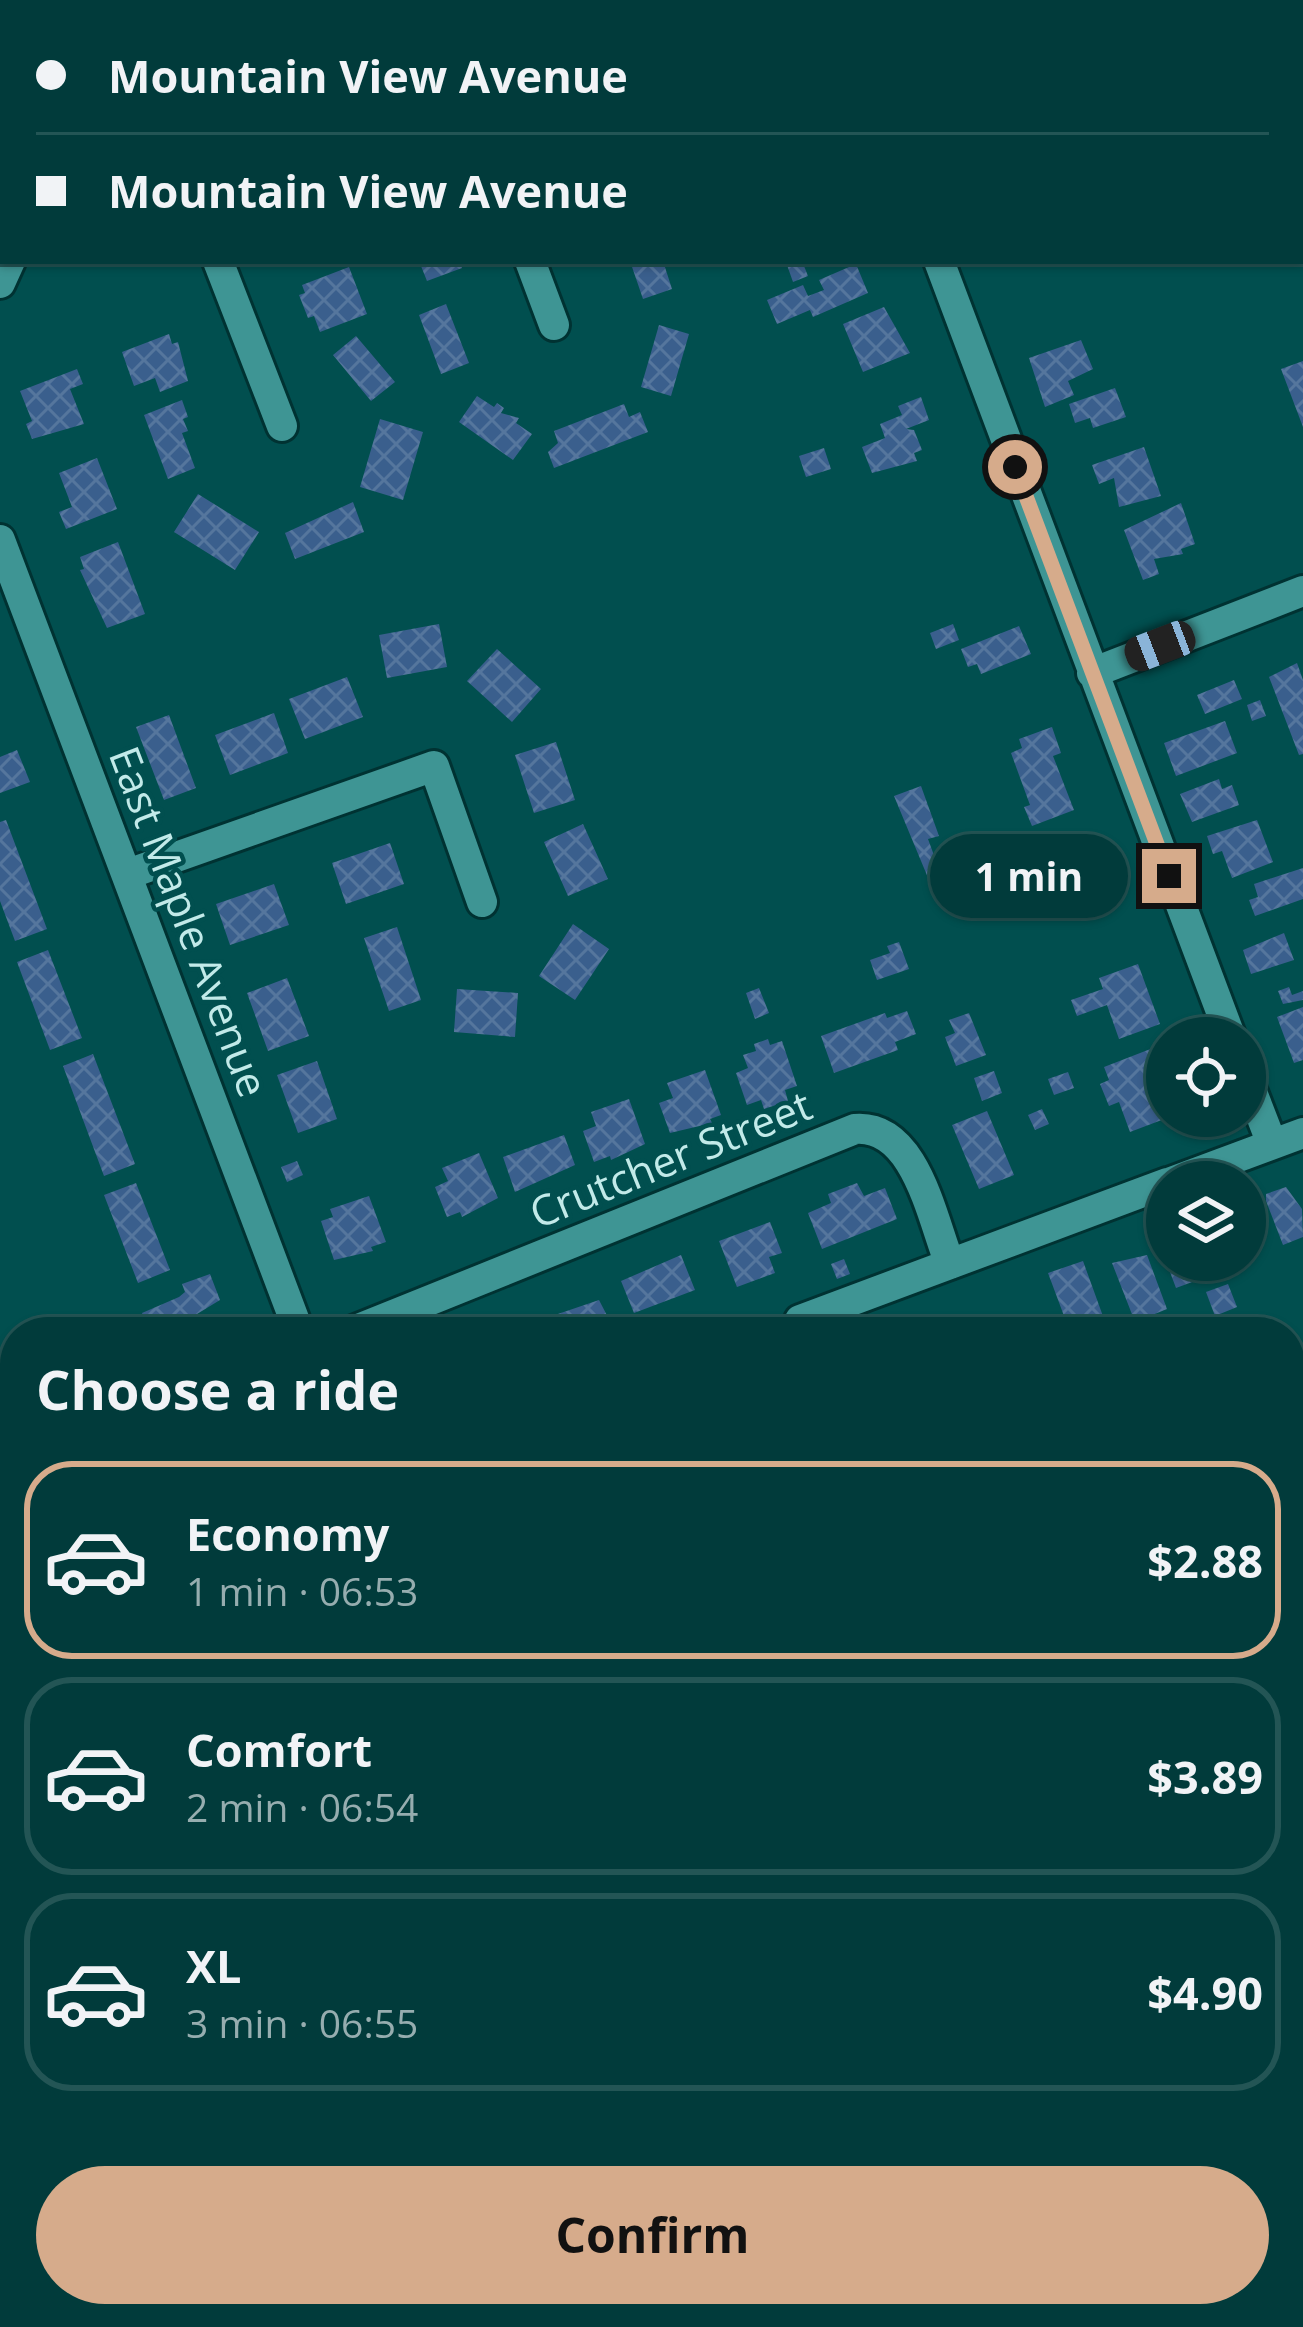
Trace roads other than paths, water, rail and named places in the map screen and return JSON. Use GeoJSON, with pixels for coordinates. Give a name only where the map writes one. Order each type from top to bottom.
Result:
{"type":"FeatureCollection","features":[{"type":"Feature","properties":{"kind":"street"},"geometry":{"type":"LineString","coordinates":[[219,264],[282,426]]}},
{"type":"Feature","properties":{"kind":"street"},"geometry":{"type":"LineString","coordinates":[[531,264],[554,325]]}},
{"type":"Feature","properties":{"kind":"street"},"geometry":{"type":"LineString","coordinates":[[940,264],[1223,1017]]}},
{"type":"Feature","properties":{"kind":"street","name":"East Maple Avenue"},"geometry":{"type":"LineString","coordinates":[[0,540],[292,1317]]}},
{"type":"Feature","properties":{"kind":"street"},"geometry":{"type":"LineString","coordinates":[[1092,673],[1303,591]]}},
{"type":"Feature","properties":{"kind":"street"},"geometry":{"type":"LineString","coordinates":[[128,874],[434,766],[482,902]]}},
{"type":"Feature","properties":{"kind":"street"},"geometry":{"type":"LineString","coordinates":[[1266,1128],[1272,1144]]}},
{"type":"Feature","properties":{"kind":"street","name":"Crutcher Street"},"geometry":{"type":"LineString","coordinates":[[388,1317],[855,1129],[884,1133],[907,1157],[950,1264]]}},
{"type":"Feature","properties":{"kind":"street"},"geometry":{"type":"LineString","coordinates":[[1227,1161],[1303,1132]]}},
{"type":"Feature","properties":{"kind":"street"},"geometry":{"type":"LineString","coordinates":[[811,1317],[1146,1192]]}}]}
